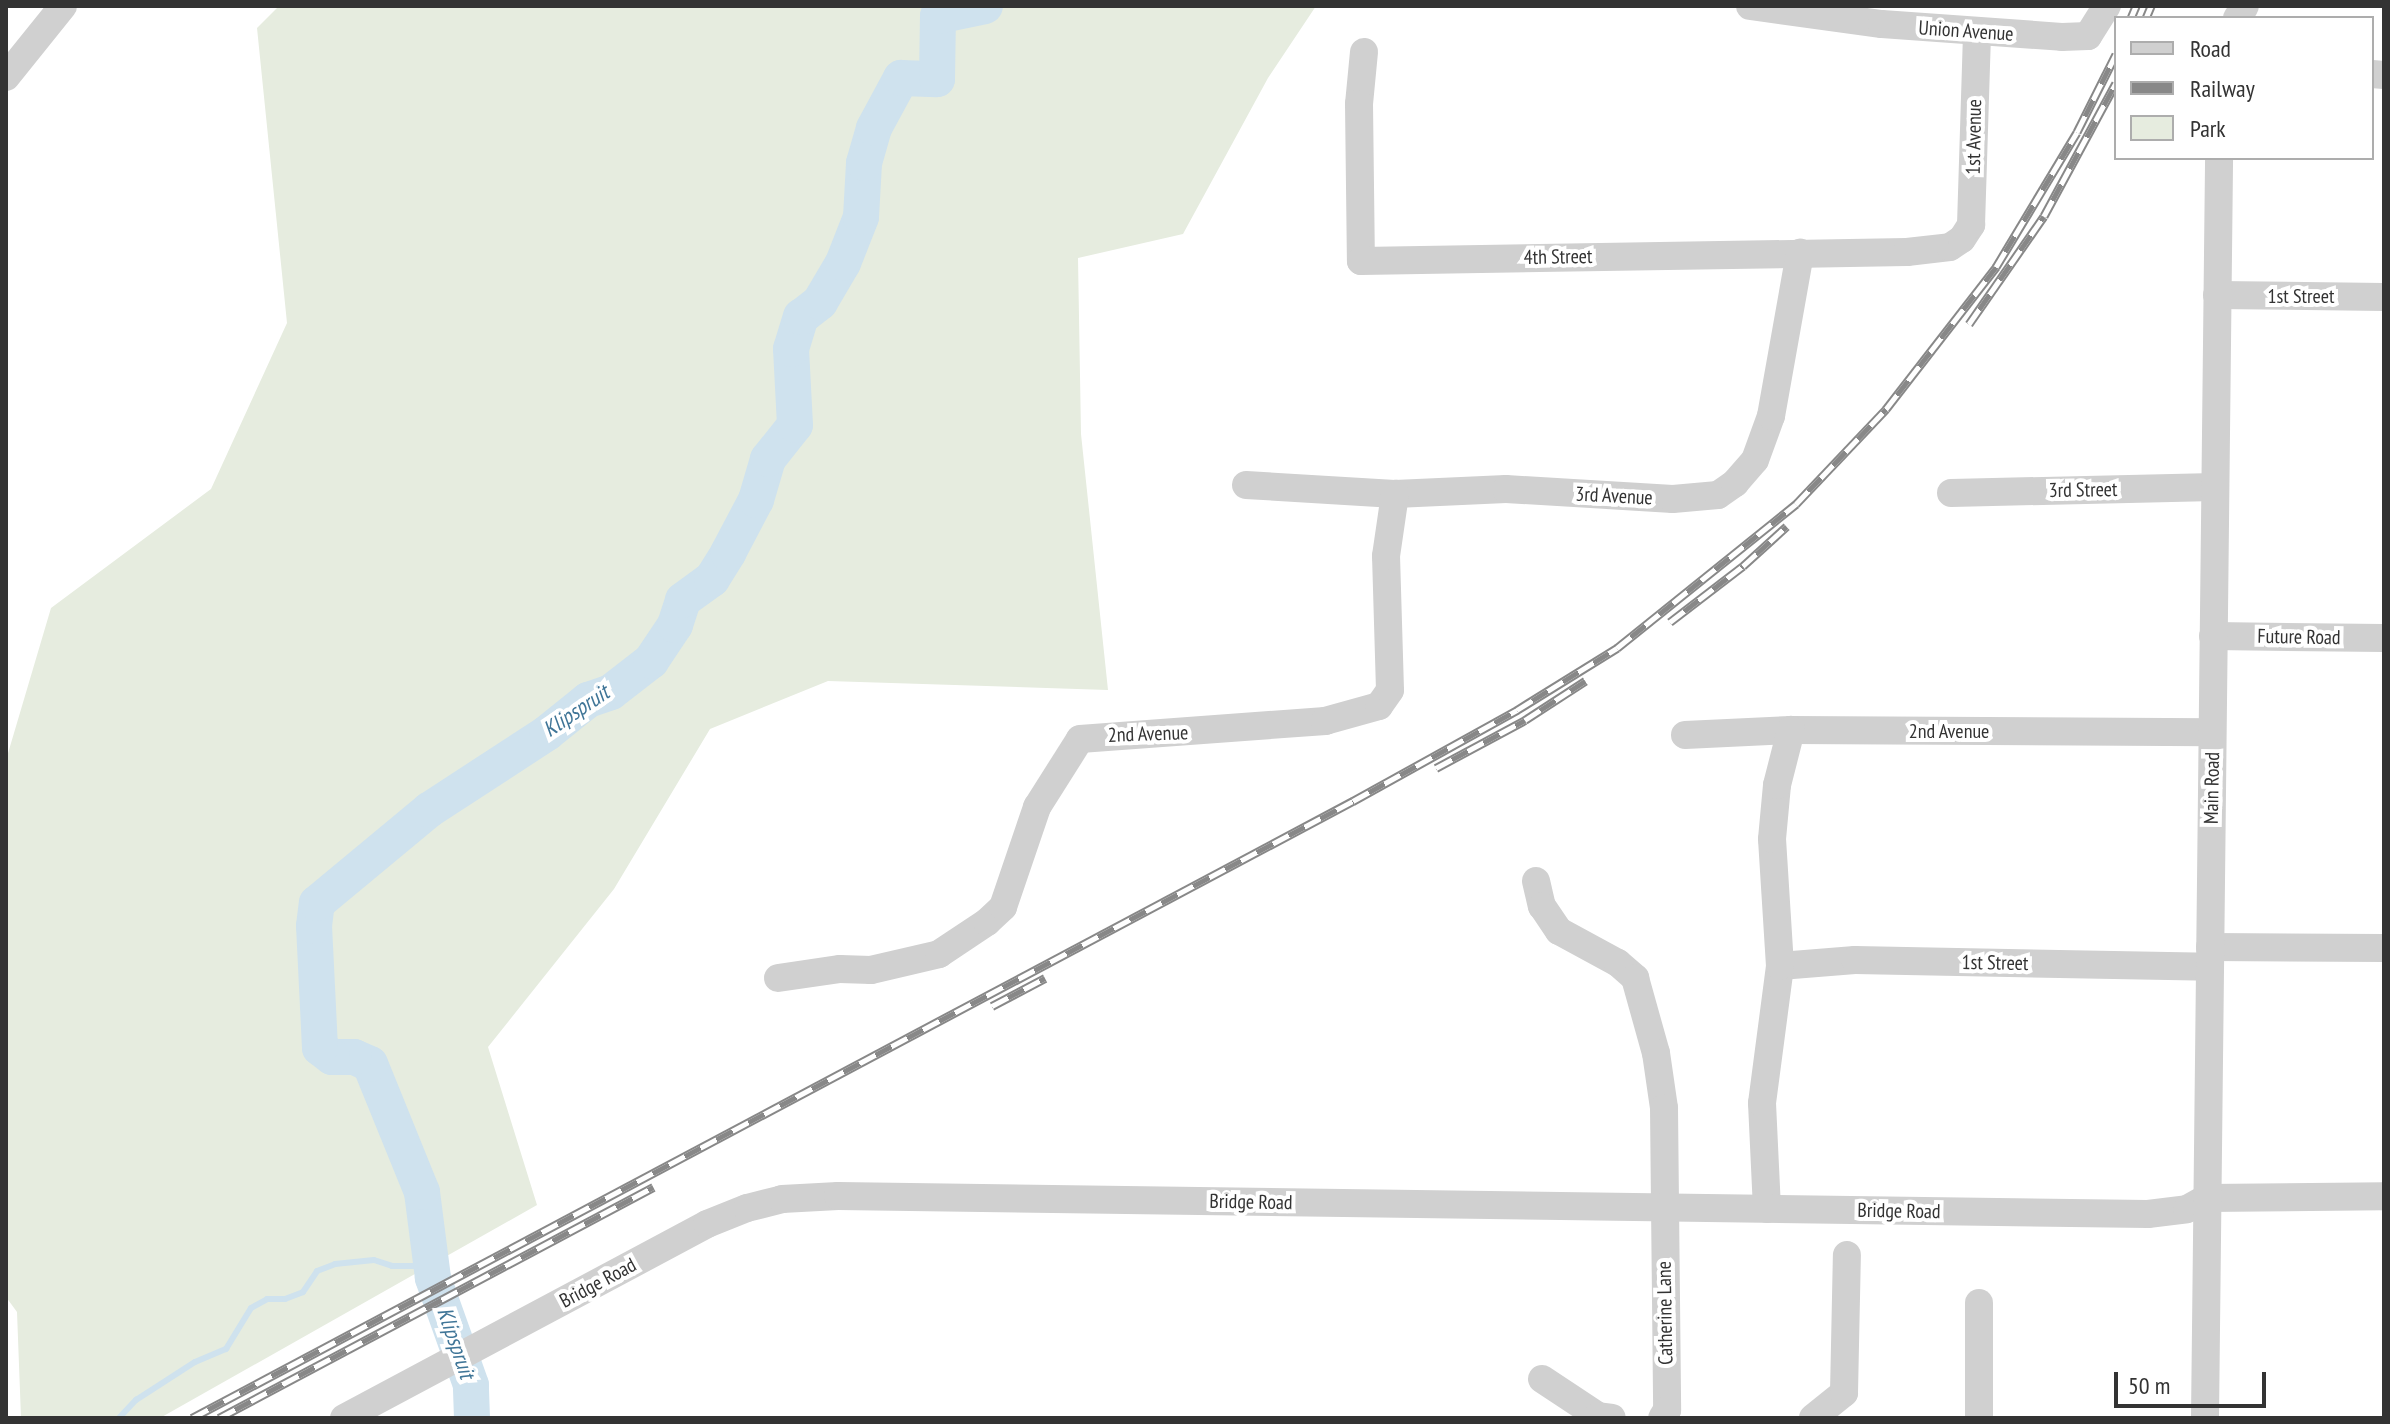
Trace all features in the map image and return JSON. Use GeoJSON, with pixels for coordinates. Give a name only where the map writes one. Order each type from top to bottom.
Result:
{"type":"FeatureCollection","features":[{"type":"Feature","properties":{"kind":"street"},"geometry":{"type":"LineString","coordinates":[[6,77],[63,6]]}},
{"type":"Feature","properties":{"kind":"street","name":"Union Avenue"},"geometry":{"type":"LineString","coordinates":[[1750,6],[1882,24],[1977,32],[2088,36],[2107,6]]}},
{"type":"Feature","properties":{"kind":"street","name":"1st Avenue"},"geometry":{"type":"LineString","coordinates":[[1962,239],[1971,225],[1973,203],[1977,32]]}},
{"type":"Feature","properties":{"kind":"street","name":"4th Street"},"geometry":{"type":"LineString","coordinates":[[1364,52],[1359,104],[1361,261],[1907,252],[1950,247],[1962,239]]}},
{"type":"Feature","properties":{"kind":"street","name":"Main Road"},"geometry":{"type":"LineString","coordinates":[[2205,1418],[2219,160]]}},
{"type":"Feature","properties":{"kind":"street","name":"3rd Avenue"},"geometry":{"type":"LineString","coordinates":[[1246,485],[1395,494],[1506,489],[1696,499],[1726,490],[1755,460],[1771,416],[1800,253]]}},
{"type":"Feature","properties":{"kind":"street","name":"1st Street"},"geometry":{"type":"LineString","coordinates":[[2217,295],[2384,297]]}},
{"type":"Feature","properties":{"kind":"street","name":"3rd Street"},"geometry":{"type":"LineString","coordinates":[[1951,493],[2215,487]]}},
{"type":"Feature","properties":{"kind":"street","name":"2nd Avenue"},"geometry":{"type":"LineString","coordinates":[[778,978],[840,969],[871,970],[939,954],[987,922],[1003,907],[1037,807],[1080,739],[1325,721],[1379,706],[1390,690],[1387,545],[1395,494]]}},
{"type":"Feature","properties":{"kind":"street","name":"Future Road"},"geometry":{"type":"LineString","coordinates":[[2213,636],[2384,638]]}},
{"type":"Feature","properties":{"kind":"street"},"geometry":{"type":"LineString","coordinates":[[1767,1209],[1762,1103],[1780,966],[1772,839],[1777,785],[1791,730]]}},
{"type":"Feature","properties":{"kind":"street","name":"2nd Avenue"},"geometry":{"type":"LineString","coordinates":[[1685,735],[1791,730],[2212,732]]}},
{"type":"Feature","properties":{"kind":"street","name":"Catherine Lane"},"geometry":{"type":"LineString","coordinates":[[1536,881],[1542,906],[1559,931],[1628,969],[1640,989],[1662,1083],[1667,1410],[1662,1418]]}},
{"type":"Feature","properties":{"kind":"street","name":"1st Street"},"geometry":{"type":"LineString","coordinates":[[1780,966],[1855,960],[2210,957],[2384,948]]}},
{"type":"Feature","properties":{"kind":"street","name":"Bridge Road"},"geometry":{"type":"LineString","coordinates":[[344,1418],[707,1224],[747,1208],[782,1199],[2148,1214],[2187,1209],[2207,1198],[2384,1196]]}},
{"type":"Feature","properties":{"kind":"street"},"geometry":{"type":"LineString","coordinates":[[1813,1418],[1844,1393],[1847,1255]]}},
{"type":"Feature","properties":{"kind":"street"},"geometry":{"type":"LineString","coordinates":[[1979,1303],[1979,1418]]}},
{"type":"Feature","properties":{"kind":"street"},"geometry":{"type":"LineString","coordinates":[[1542,1379],[1598,1416],[1612,1418]]}},
{"type":"Feature","properties":{"kind":"green space"},"geometry":{"type":"Polygon","coordinates":[[[279,6],[1316,6],[1268,78],[1183,234],[1078,258],[1081,434],[1108,690],[828,681],[710,729],[614,889],[488,1047],[537,1205],[160,1418],[21,1418],[17,1312],[6,1297],[6,760],[51,608],[211,489],[287,323],[257,28],[279,6]]]}},
{"type":"Feature","properties":{"kind":"waterway","name":"Klipspruit"},"geometry":{"type":"LineString","coordinates":[[472,1418],[471,1385],[433,1278],[422,1192],[370,1064],[354,1057],[332,1057],[320,1048],[314,926],[317,903],[429,810],[547,733],[588,700],[611,692],[651,661],[675,625],[683,600],[712,579],[728,553],[756,500],[768,459],[795,425],[791,349],[801,317],[820,302],[843,263],[861,217],[864,163],[874,128],[901,78],[937,79],[938,16],[985,6]]}},
{"type":"Feature","properties":{"kind":"waterway"},"geometry":{"type":"LineString","coordinates":[[119,1418],[136,1400],[195,1362],[226,1349],[251,1308],[267,1299],[285,1299],[303,1292],[317,1271],[335,1264],[374,1260],[392,1266],[431,1266]]}},
{"type":"Feature","properties":{"kind":"railway"},"geometry":{"type":"LineString","coordinates":[[2132,16],[2136,6]]}},
{"type":"Feature","properties":{"kind":"railway"},"geometry":{"type":"LineString","coordinates":[[2147,16],[2151,6]]}},
{"type":"Feature","properties":{"kind":"railway"},"geometry":{"type":"LineString","coordinates":[[192,1418],[1353,801],[1517,710],[1617,648],[1796,504],[1886,409],[1996,267],[2077,132],[2114,58]]}},
{"type":"Feature","properties":{"kind":"railway"},"geometry":{"type":"LineString","coordinates":[[1969,324],[2044,216],[2114,87]]}},
{"type":"Feature","properties":{"kind":"railway"},"geometry":{"type":"LineString","coordinates":[[1670,622],[1743,566],[1787,526]]}},
{"type":"Feature","properties":{"kind":"railway"},"geometry":{"type":"LineString","coordinates":[[1436,768],[1525,720],[1585,681]]}},
{"type":"Feature","properties":{"kind":"railway"},"geometry":{"type":"LineString","coordinates":[[992,1006],[1045,978]]}},
{"type":"Feature","properties":{"kind":"railway"},"geometry":{"type":"LineString","coordinates":[[219,1418],[653,1187]]}}]}
